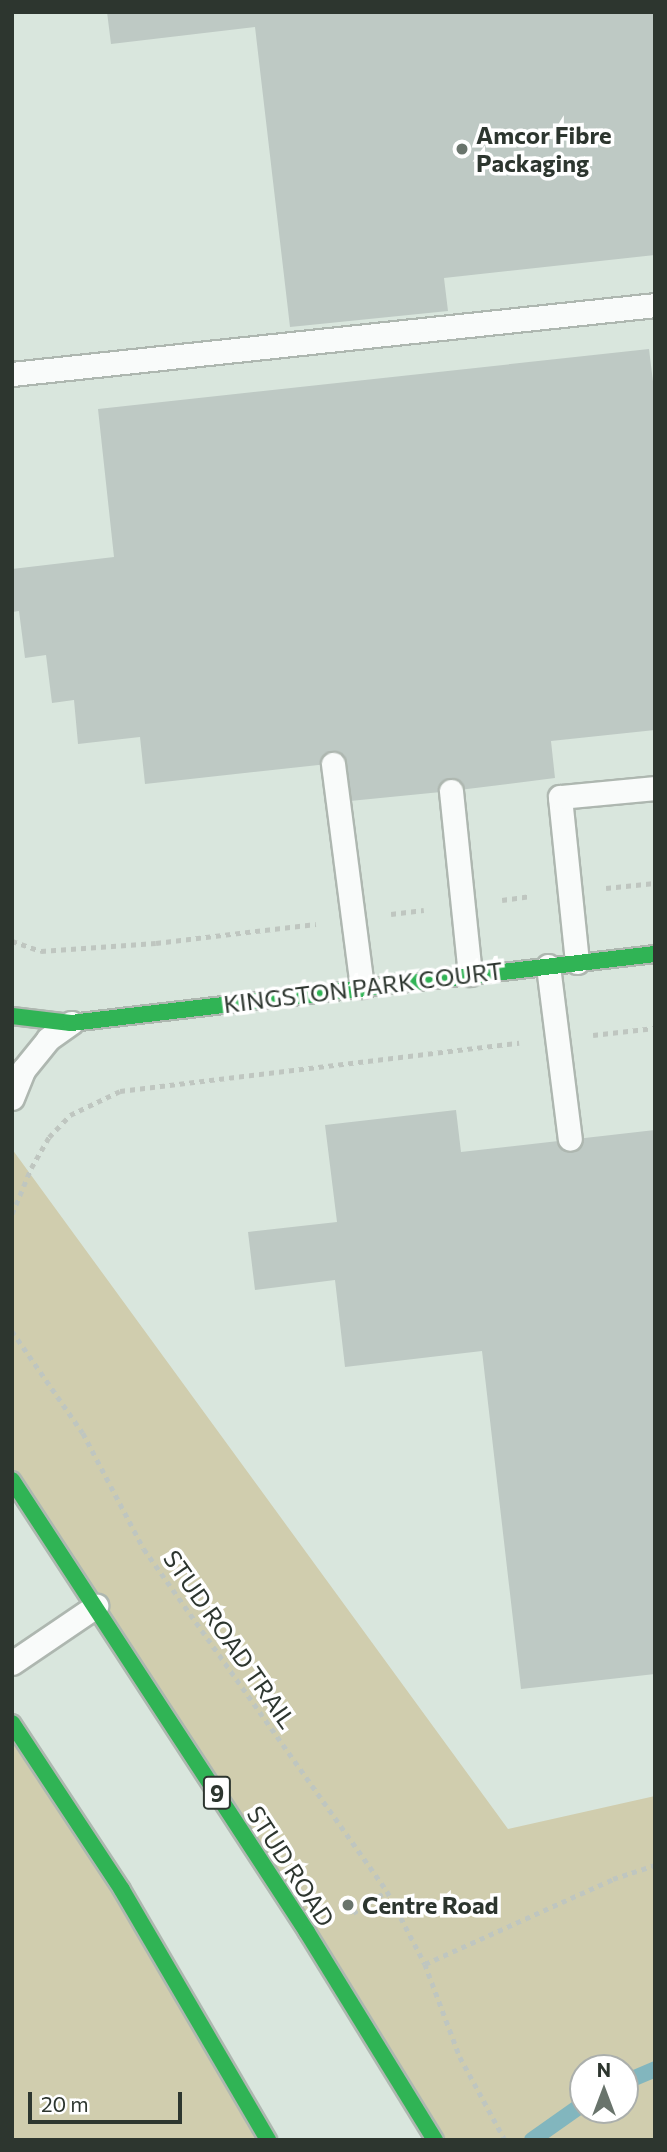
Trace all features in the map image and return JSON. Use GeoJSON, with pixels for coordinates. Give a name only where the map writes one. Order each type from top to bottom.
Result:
{"type":"FeatureCollection","features":[{"type":"Feature","properties":{"kind":"main road","name":"KINGSTON PARK COURT"},"geometry":{"type":"LineString","coordinates":[[12,1016],[71,1023],[362,986],[655,954]]}},
{"type":"Feature","properties":{"kind":"main road","name":"STUD ROAD"},"geometry":{"type":"LineString","coordinates":[[12,1480],[307,1932],[435,2140]]}},
{"type":"Feature","properties":{"kind":"main road"},"geometry":{"type":"LineString","coordinates":[[12,1723],[122,1890],[268,2140]]}},
{"type":"Feature","properties":{"kind":"lane"},"geometry":{"type":"LineString","coordinates":[[12,374],[655,305]]}},
{"type":"Feature","properties":{"kind":"lane"},"geometry":{"type":"LineString","coordinates":[[333,764],[362,986]]}},
{"type":"Feature","properties":{"kind":"lane"},"geometry":{"type":"LineString","coordinates":[[577,962],[560,797],[655,788]]}},
{"type":"Feature","properties":{"kind":"lane"},"geometry":{"type":"LineString","coordinates":[[450,791],[470,974]]}},
{"type":"Feature","properties":{"kind":"lane"},"geometry":{"type":"LineString","coordinates":[[548,966],[570,1139]]}},
{"type":"Feature","properties":{"kind":"lane"},"geometry":{"type":"LineString","coordinates":[[12,1098],[24,1069],[48,1039],[71,1023]]}},
{"type":"Feature","properties":{"kind":"lane"},"geometry":{"type":"LineString","coordinates":[[12,1663],[96,1606]]}},
{"type":"Feature","properties":{"kind":"path"},"geometry":{"type":"LineString","coordinates":[[12,1214],[31,1168],[50,1138],[70,1115],[120,1091],[655,1028]]}},
{"type":"Feature","properties":{"kind":"path","name":"STUD ROAD TRAIL"},"geometry":{"type":"LineString","coordinates":[[12,1331],[83,1433],[144,1549],[387,1891],[425,1964],[460,2057],[505,2140]]}},
{"type":"Feature","properties":{"kind":"path"},"geometry":{"type":"LineString","coordinates":[[425,1964],[613,1879],[655,1865]]}},
{"type":"Feature","properties":{"kind":"path"},"geometry":{"type":"LineString","coordinates":[[348,1906],[354,1913],[387,1891]]}},
{"type":"Feature","properties":{"kind":"shaded area"},"geometry":{"type":"Polygon","coordinates":[[[12,1149],[508,1829],[655,1796],[655,2140],[435,2140],[12,1480],[12,1149]]]}},
{"type":"Feature","properties":{"kind":"shaded area"},"geometry":{"type":"Polygon","coordinates":[[[12,1723],[268,2140],[12,2140],[12,1723]]]}},
{"type":"Feature","properties":{"kind":"building","name":"Amcor Fibre Packaging"},"geometry":{"type":"Polygon","coordinates":[[[107,12],[655,12],[655,255],[444,278],[448,311],[290,327],[255,27],[111,44],[107,12]]]}},
{"type":"Feature","properties":{"kind":"building"},"geometry":{"type":"Polygon","coordinates":[[[649,349],[655,398],[655,730],[551,741],[555,778],[451,791],[350,801],[346,762],[145,784],[140,737],[78,744],[74,700],[52,703],[46,655],[25,658],[19,611],[12,612],[12,569],[114,557],[98,409],[649,349]]]}},
{"type":"Feature","properties":{"kind":"building"},"geometry":{"type":"Polygon","coordinates":[[[456,1110],[461,1152],[655,1130],[655,1674],[521,1689],[482,1351],[345,1367],[335,1280],[255,1290],[248,1232],[337,1222],[325,1125],[456,1110]]]}},
{"type":"Feature","properties":{"kind":"waterway"},"geometry":{"type":"LineString","coordinates":[[639,2076],[655,2069]]}},
{"type":"Feature","properties":{"kind":"waterway"},"geometry":{"type":"LineString","coordinates":[[532,2140],[569,2114]]}},
{"type":"Feature","properties":{"kind":"traffic: fast"},"geometry":{"type":"LineString","coordinates":[[12,1016],[71,1023],[655,954]]}},
{"type":"Feature","properties":{"kind":"traffic: fast"},"geometry":{"type":"LineString","coordinates":[[12,1480],[307,1932],[435,2140]]}},
{"type":"Feature","properties":{"kind":"traffic: fast"},"geometry":{"type":"LineString","coordinates":[[12,1723],[122,1890],[268,2140]]}},
{"type":"Feature","properties":{"kind":"place","name":"Amcor Fibre Packaging"},"geometry":{"type":"Point","coordinates":[462,149]}},
{"type":"Feature","properties":{"kind":"place","name":"Centre Road"},"geometry":{"type":"Point","coordinates":[348,1905]}}]}
